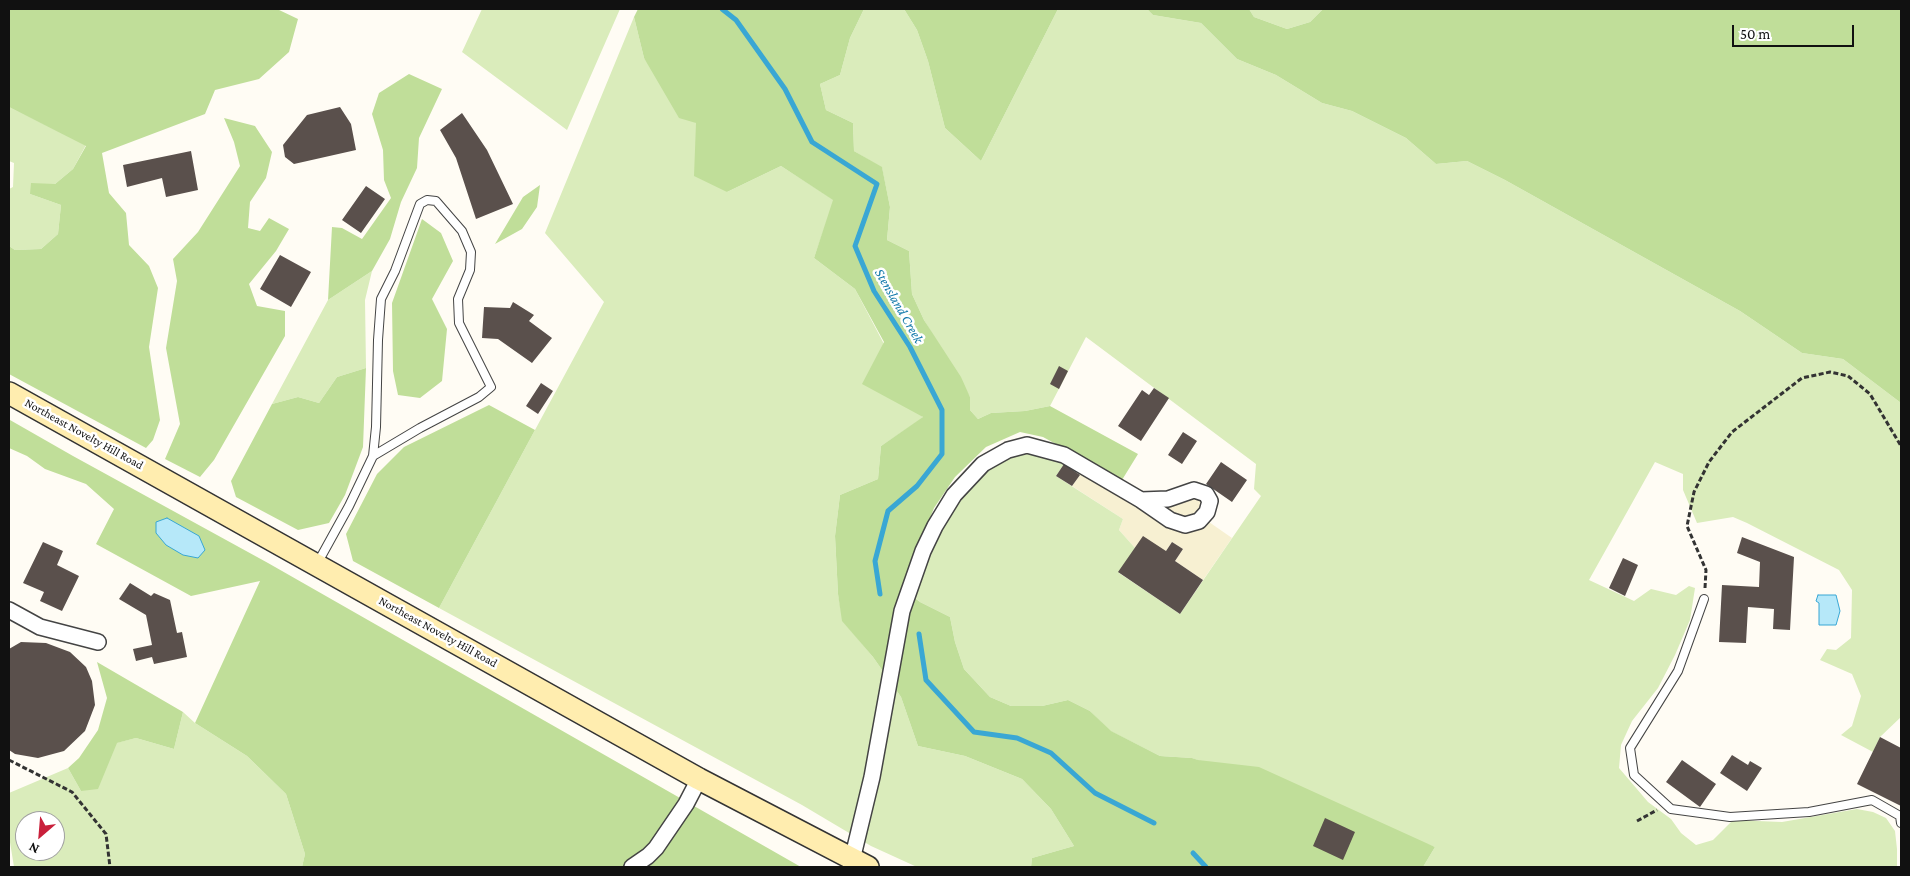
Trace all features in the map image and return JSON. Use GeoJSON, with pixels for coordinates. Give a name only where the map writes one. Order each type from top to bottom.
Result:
{"type":"FeatureCollection","features":[{"type":"Feature","properties":{"kind":"main road","name":"Northeast Novelty Hill Road"},"geometry":{"type":"LineString","coordinates":[[9,393],[699,778],[860,863]]}},
{"type":"Feature","properties":{"kind":"street"},"geometry":{"type":"LineString","coordinates":[[860,863],[872,777],[902,611],[923,551],[935,526],[954,495],[983,464],[1008,450],[1027,445],[1064,455],[1141,500]]}},
{"type":"Feature","properties":{"kind":"street"},"geometry":{"type":"LineString","coordinates":[[9,610],[40,628],[98,642]]}},
{"type":"Feature","properties":{"kind":"street"},"geometry":{"type":"LineString","coordinates":[[632,867],[656,848],[686,804],[699,778]]}},
{"type":"Feature","properties":{"kind":"lane"},"geometry":{"type":"LineString","coordinates":[[317,564],[349,506],[373,456],[376,427],[381,300],[395,271],[420,204],[427,200],[436,202],[462,231],[471,252],[470,270],[458,299],[459,323],[491,386],[479,397],[420,428],[373,456]]}},
{"type":"Feature","properties":{"kind":"lane"},"geometry":{"type":"LineString","coordinates":[[1704,599],[1678,670],[1630,748],[1634,775],[1671,810],[1730,817],[1809,812],[1872,800],[1900,816],[1901,824]]}},
{"type":"Feature","properties":{"kind":"path"},"geometry":{"type":"LineString","coordinates":[[1704,599],[1706,570],[1686,526],[1694,492],[1709,462],[1732,432],[1802,378],[1830,372],[1848,376],[1870,394],[1901,446]]}},
{"type":"Feature","properties":{"kind":"path"},"geometry":{"type":"LineString","coordinates":[[9,760],[72,792],[106,834],[110,867]]}},
{"type":"Feature","properties":{"kind":"path"},"geometry":{"type":"LineString","coordinates":[[1637,821],[1666,805]]}},
{"type":"Feature","properties":{"kind":"shaded area"},"geometry":{"type":"Polygon","coordinates":[[[1071,452],[1146,493],[1200,487],[1212,512],[1209,522],[1232,538],[1203,580],[1175,561],[1183,549],[1172,542],[1166,551],[1135,548],[1119,530],[1123,519],[1072,486],[1080,475],[1064,464],[1071,452]]]}},
{"type":"Feature","properties":{"kind":"green space"},"geometry":{"type":"Polygon","coordinates":[[[9,9],[277,9],[298,19],[289,52],[259,79],[215,90],[205,114],[102,153],[109,193],[126,213],[129,245],[149,266],[158,288],[149,347],[160,420],[153,440],[146,448],[9,374],[9,246],[15,250],[41,249],[58,234],[61,205],[30,194],[31,183],[55,184],[73,169],[86,146],[9,107],[9,9]]]}},
{"type":"Feature","properties":{"kind":"green space"},"geometry":{"type":"Polygon","coordinates":[[[482,9],[620,9],[567,130],[462,52],[482,9]]]}},
{"type":"Feature","properties":{"kind":"green space"},"geometry":{"type":"Polygon","coordinates":[[[638,9],[864,9],[850,38],[840,75],[820,84],[826,110],[853,123],[854,151],[882,167],[890,207],[887,240],[909,251],[912,294],[924,320],[961,377],[970,397],[970,410],[978,419],[991,413],[1025,411],[1050,406],[1138,454],[1122,480],[1043,437],[1020,432],[986,447],[955,477],[934,508],[902,588],[920,602],[950,617],[955,642],[964,669],[990,697],[1011,706],[1042,706],[1068,700],[1090,711],[1111,731],[1160,756],[1192,758],[1259,767],[1435,847],[1423,867],[1031,867],[1032,858],[1074,846],[1051,809],[1022,779],[965,756],[918,746],[901,697],[873,657],[842,621],[838,594],[835,536],[840,495],[878,479],[881,446],[923,417],[862,384],[884,342],[855,289],[814,258],[833,200],[781,166],[727,192],[694,176],[696,123],[679,118],[644,58],[634,17],[638,9]]]}},
{"type":"Feature","properties":{"kind":"green space"},"geometry":{"type":"Polygon","coordinates":[[[864,9],[904,9],[917,30],[928,61],[945,128],[981,161],[1058,9],[1147,9],[1153,15],[1201,23],[1237,59],[1276,75],[1322,103],[1352,111],[1406,138],[1436,164],[1467,161],[1505,180],[1740,311],[1802,353],[1843,359],[1901,403],[1901,717],[1880,737],[1873,752],[1841,735],[1852,726],[1861,696],[1852,674],[1820,660],[1827,649],[1836,650],[1851,638],[1852,590],[1839,570],[1733,517],[1697,523],[1683,490],[1683,474],[1655,462],[1589,580],[1634,601],[1651,589],[1676,595],[1689,586],[1695,588],[1690,620],[1658,688],[1632,721],[1621,745],[1619,768],[1648,802],[1671,819],[1681,833],[1696,845],[1713,840],[1733,820],[1782,822],[1857,809],[1873,812],[1886,818],[1895,831],[1897,867],[1423,867],[1435,847],[1192,758],[1160,756],[1110,731],[1090,711],[1068,700],[1042,706],[1011,706],[990,697],[964,669],[955,642],[950,617],[920,602],[913,596],[940,527],[969,487],[1000,459],[1027,454],[1055,458],[1064,464],[1056,476],[1123,519],[1119,530],[1135,548],[1119,573],[1180,614],[1261,496],[1254,489],[1256,464],[1086,337],[1050,406],[1025,411],[991,413],[978,419],[970,410],[970,397],[924,320],[912,294],[909,251],[887,240],[890,207],[882,168],[854,151],[853,123],[826,110],[820,84],[840,75],[850,38],[864,9]]]}},
{"type":"Feature","properties":{"kind":"green space"},"geometry":{"type":"Polygon","coordinates":[[[904,9],[1058,9],[981,161],[945,128],[928,61],[917,30],[904,9]]]}},
{"type":"Feature","properties":{"kind":"green space"},"geometry":{"type":"Polygon","coordinates":[[[1147,9],[1249,9],[1254,17],[1287,29],[1310,22],[1323,9],[1901,9],[1901,403],[1843,359],[1802,353],[1740,311],[1505,180],[1467,161],[1436,164],[1406,138],[1352,111],[1322,103],[1276,75],[1237,59],[1201,23],[1153,15],[1147,9]]]}},
{"type":"Feature","properties":{"kind":"green space"},"geometry":{"type":"Polygon","coordinates":[[[1249,9],[1323,9],[1310,22],[1287,29],[1254,17],[1249,9]]]}},
{"type":"Feature","properties":{"kind":"green space"},"geometry":{"type":"Polygon","coordinates":[[[634,17],[644,58],[696,123],[727,192],[781,166],[834,200],[814,258],[855,289],[923,418],[881,446],[878,479],[840,495],[835,536],[838,594],[843,621],[873,657],[901,697],[918,746],[965,756],[1022,779],[1051,809],[1074,846],[1032,858],[1031,867],[917,867],[871,846],[802,805],[439,608],[604,302],[545,233],[634,17]]]}},
{"type":"Feature","properties":{"kind":"green space"},"geometry":{"type":"Polygon","coordinates":[[[409,74],[442,89],[419,138],[417,168],[401,202],[390,239],[372,271],[328,300],[332,227],[342,228],[362,239],[391,198],[384,180],[383,150],[372,114],[379,93],[409,74]]]}},
{"type":"Feature","properties":{"kind":"green space"},"geometry":{"type":"Polygon","coordinates":[[[9,107],[86,145],[73,169],[55,184],[30,194],[61,205],[58,234],[41,249],[15,250],[9,246],[9,189],[13,187],[14,163],[9,161],[9,107]]]}},
{"type":"Feature","properties":{"kind":"green space"},"geometry":{"type":"Polygon","coordinates":[[[224,118],[255,126],[272,152],[266,178],[250,202],[248,228],[260,231],[269,218],[289,229],[276,251],[249,284],[257,306],[285,311],[285,336],[214,460],[200,477],[165,459],[180,424],[166,348],[177,281],[173,259],[198,232],[240,166],[234,142],[224,118]]]}},
{"type":"Feature","properties":{"kind":"green space"},"geometry":{"type":"Polygon","coordinates":[[[540,185],[537,207],[522,229],[495,244],[523,197],[540,185]]]}},
{"type":"Feature","properties":{"kind":"green space"},"geometry":{"type":"Polygon","coordinates":[[[422,219],[441,233],[453,261],[432,299],[447,329],[442,381],[420,398],[398,395],[393,371],[392,303],[422,219]]]}},
{"type":"Feature","properties":{"kind":"green space"},"geometry":{"type":"Polygon","coordinates":[[[372,271],[365,300],[366,368],[337,377],[319,403],[298,397],[272,404],[328,300],[372,271]]]}},
{"type":"Feature","properties":{"kind":"green space"},"geometry":{"type":"Polygon","coordinates":[[[366,368],[363,447],[345,495],[329,523],[298,530],[236,497],[231,481],[272,404],[298,397],[319,403],[337,377],[366,368]]]}},
{"type":"Feature","properties":{"kind":"green space"},"geometry":{"type":"Polygon","coordinates":[[[489,405],[535,430],[439,608],[353,561],[346,534],[377,474],[404,447],[489,405]]]}},
{"type":"Feature","properties":{"kind":"green space"},"geometry":{"type":"Polygon","coordinates":[[[10,420],[268,563],[801,867],[302,867],[305,854],[286,794],[247,756],[195,723],[260,581],[191,596],[96,544],[114,509],[86,484],[45,469],[27,456],[9,448],[10,420]]]}},
{"type":"Feature","properties":{"kind":"green space"},"geometry":{"type":"Polygon","coordinates":[[[97,662],[183,712],[174,749],[136,738],[117,743],[98,789],[81,791],[68,768],[79,758],[98,730],[107,698],[97,662]]]}},
{"type":"Feature","properties":{"kind":"green space"},"geometry":{"type":"Polygon","coordinates":[[[183,712],[195,723],[247,756],[286,794],[305,854],[302,867],[14,867],[9,836],[9,793],[68,768],[81,791],[116,743],[136,738],[174,749],[183,712]]]}},
{"type":"Feature","properties":{"kind":"water"},"geometry":{"type":"Polygon","coordinates":[[[167,518],[199,536],[205,550],[198,558],[183,555],[166,545],[156,533],[156,522],[167,518]]]}},
{"type":"Feature","properties":{"kind":"water"},"geometry":{"type":"Polygon","coordinates":[[[1818,595],[1836,595],[1840,611],[1836,625],[1819,625],[1819,603],[1816,601],[1818,595]]]}},
{"type":"Feature","properties":{"kind":"building"},"geometry":{"type":"Polygon","coordinates":[[[340,107],[351,124],[356,150],[294,164],[285,157],[283,145],[307,115],[340,107]]]}},
{"type":"Feature","properties":{"kind":"building"},"geometry":{"type":"Polygon","coordinates":[[[462,113],[487,150],[513,204],[476,219],[456,158],[440,130],[462,113]]]}},
{"type":"Feature","properties":{"kind":"building"},"geometry":{"type":"Polygon","coordinates":[[[191,151],[198,190],[166,197],[162,178],[127,187],[123,165],[191,151]]]}},
{"type":"Feature","properties":{"kind":"building"},"geometry":{"type":"Polygon","coordinates":[[[366,186],[385,199],[361,233],[342,220],[366,186]]]}},
{"type":"Feature","properties":{"kind":"building"},"geometry":{"type":"Polygon","coordinates":[[[280,255],[311,272],[291,307],[260,289],[280,255]]]}},
{"type":"Feature","properties":{"kind":"building"},"geometry":{"type":"Polygon","coordinates":[[[513,302],[534,315],[529,321],[552,338],[532,363],[498,339],[482,338],[484,307],[510,308],[513,302]]]}},
{"type":"Feature","properties":{"kind":"building"},"geometry":{"type":"Polygon","coordinates":[[[1059,366],[1068,371],[1059,389],[1050,384],[1059,366]]]}},
{"type":"Feature","properties":{"kind":"building"},"geometry":{"type":"Polygon","coordinates":[[[541,383],[553,391],[538,414],[526,406],[541,383]]]}},
{"type":"Feature","properties":{"kind":"building"},"geometry":{"type":"Polygon","coordinates":[[[1154,388],[1169,398],[1141,441],[1118,426],[1142,390],[1149,395],[1154,388]]]}},
{"type":"Feature","properties":{"kind":"building"},"geometry":{"type":"Polygon","coordinates":[[[1183,432],[1197,441],[1182,464],[1168,455],[1183,432]]]}},
{"type":"Feature","properties":{"kind":"building"},"geometry":{"type":"Polygon","coordinates":[[[1221,462],[1247,480],[1232,502],[1206,484],[1221,462]]]}},
{"type":"Feature","properties":{"kind":"building"},"geometry":{"type":"Polygon","coordinates":[[[1064,464],[1080,475],[1072,486],[1056,476],[1064,464]]]}},
{"type":"Feature","properties":{"kind":"building"},"geometry":{"type":"Polygon","coordinates":[[[1143,536],[1166,551],[1172,542],[1183,549],[1175,561],[1203,580],[1180,614],[1118,572],[1143,536]]]}},
{"type":"Feature","properties":{"kind":"building"},"geometry":{"type":"Polygon","coordinates":[[[1742,537],[1794,557],[1790,630],[1773,629],[1774,609],[1748,607],[1746,643],[1719,642],[1722,585],[1759,587],[1760,562],[1737,553],[1742,537]]]}},
{"type":"Feature","properties":{"kind":"building"},"geometry":{"type":"Polygon","coordinates":[[[43,542],[63,551],[57,565],[79,576],[62,611],[40,601],[44,592],[23,583],[43,542]]]}},
{"type":"Feature","properties":{"kind":"building"},"geometry":{"type":"Polygon","coordinates":[[[1623,558],[1638,565],[1625,596],[1609,588],[1623,558]]]}},
{"type":"Feature","properties":{"kind":"building"},"geometry":{"type":"Polygon","coordinates":[[[130,583],[151,596],[154,593],[170,600],[177,633],[182,632],[187,657],[154,664],[152,657],[136,661],[133,649],[152,645],[146,615],[119,599],[130,583]]]}},
{"type":"Feature","properties":{"kind":"building"},"geometry":{"type":"Polygon","coordinates":[[[21,642],[46,643],[70,652],[86,667],[92,681],[95,705],[85,731],[64,751],[38,758],[15,754],[9,750],[9,649],[21,642]]]}},
{"type":"Feature","properties":{"kind":"building"},"geometry":{"type":"Polygon","coordinates":[[[1880,737],[1901,748],[1901,806],[1857,784],[1880,737]]]}},
{"type":"Feature","properties":{"kind":"building"},"geometry":{"type":"Polygon","coordinates":[[[1732,755],[1748,765],[1750,761],[1762,768],[1747,791],[1720,773],[1732,755]]]}},
{"type":"Feature","properties":{"kind":"building"},"geometry":{"type":"Polygon","coordinates":[[[1682,760],[1716,784],[1700,807],[1666,782],[1682,760]]]}},
{"type":"Feature","properties":{"kind":"building"},"geometry":{"type":"Polygon","coordinates":[[[1325,818],[1355,832],[1343,860],[1313,846],[1325,818]]]}},
{"type":"Feature","properties":{"kind":"waterway","name":"Stensland Creek"},"geometry":{"type":"LineString","coordinates":[[722,9],[736,20],[785,89],[812,142],[877,184],[855,246],[874,291],[910,347],[942,410],[942,454],[917,486],[888,511],[875,561],[880,594]]}},
{"type":"Feature","properties":{"kind":"waterway","name":"Stensland Creek"},"geometry":{"type":"LineString","coordinates":[[919,634],[926,680],[974,732],[1017,738],[1051,753],[1095,793],[1154,823]]}},
{"type":"Feature","properties":{"kind":"waterway","name":"Stensland Creek"},"geometry":{"type":"LineString","coordinates":[[1193,853],[1206,867]]}}]}
